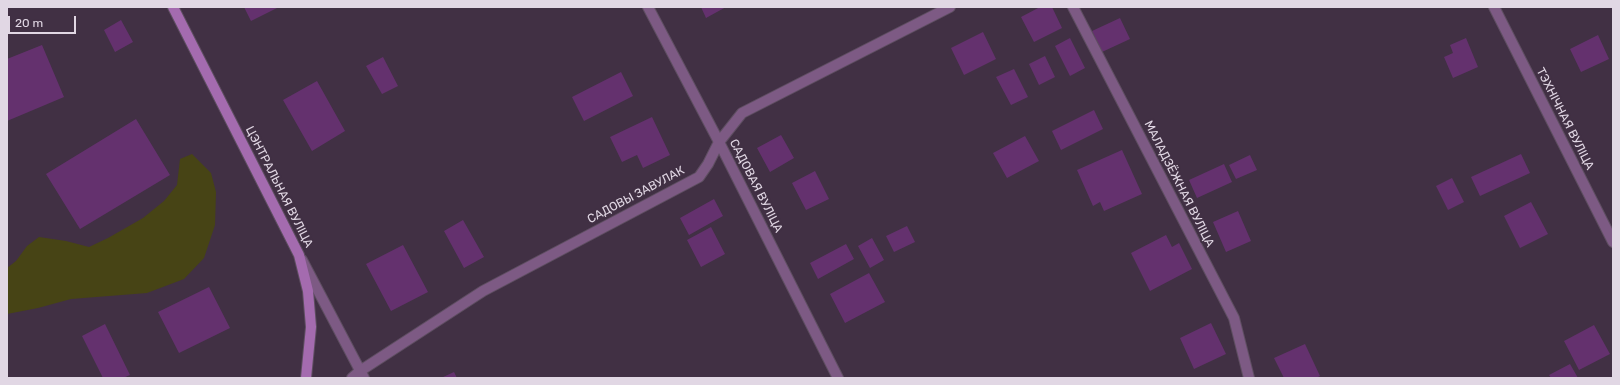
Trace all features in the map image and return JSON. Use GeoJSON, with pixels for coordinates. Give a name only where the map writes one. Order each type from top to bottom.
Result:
{"type":"FeatureCollection","features":[{"type":"Feature","properties":{"kind":"main road","name":"ЦЭНТРАЛЬНАЯ ВУЛІЦА"},"geometry":{"type":"LineString","coordinates":[[173,7],[300,255]]}},
{"type":"Feature","properties":{"kind":"main road"},"geometry":{"type":"LineString","coordinates":[[300,255],[308,291],[310,327],[306,378]]}},
{"type":"Feature","properties":{"kind":"street","name":"САДОВАЯ ВУЛІЦА"},"geometry":{"type":"LineString","coordinates":[[648,7],[719,142],[838,378]]}},
{"type":"Feature","properties":{"kind":"street","name":"САДОВЫ ЗАВУЛАК"},"geometry":{"type":"LineString","coordinates":[[352,378],[362,374],[483,291],[699,177],[708,164],[719,142],[742,113],[950,7]]}},
{"type":"Feature","properties":{"kind":"street","name":"МАЛАДЗЁЖНАЯ ВУЛІЦА"},"geometry":{"type":"LineString","coordinates":[[1073,7],[1234,318],[1249,378]]}},
{"type":"Feature","properties":{"kind":"street","name":"ТЭХНІЧНАЯ ВУЛІЦА"},"geometry":{"type":"LineString","coordinates":[[1494,7],[1613,242]]}},
{"type":"Feature","properties":{"kind":"street","name":"ЦЭНТРАЛЬНАЯ ВУЛІЦА"},"geometry":{"type":"LineString","coordinates":[[300,255],[362,374]]}},
{"type":"Feature","properties":{"kind":"shaded area"},"geometry":{"type":"Polygon","coordinates":[[[192,154],[211,173],[216,192],[215,225],[204,258],[184,279],[147,293],[71,299],[38,308],[7,314],[7,268],[16,261],[27,246],[39,237],[66,241],[89,247],[108,238],[143,218],[164,201],[177,185],[180,159],[192,154]]]}},
{"type":"Feature","properties":{"kind":"building"},"geometry":{"type":"Polygon","coordinates":[[[244,7],[279,7],[251,21],[244,7]]]}},
{"type":"Feature","properties":{"kind":"building"},"geometry":{"type":"Polygon","coordinates":[[[701,7],[726,7],[706,18],[701,7]]]}},
{"type":"Feature","properties":{"kind":"building"},"geometry":{"type":"Polygon","coordinates":[[[1040,7],[1052,7],[1062,28],[1034,42],[1021,17],[1040,7]]]}},
{"type":"Feature","properties":{"kind":"building"},"geometry":{"type":"Polygon","coordinates":[[[1120,18],[1130,39],[1102,52],[1092,31],[1120,18]]]}},
{"type":"Feature","properties":{"kind":"building"},"geometry":{"type":"Polygon","coordinates":[[[121,20],[133,42],[115,52],[104,30],[121,20]]]}},
{"type":"Feature","properties":{"kind":"building"},"geometry":{"type":"Polygon","coordinates":[[[983,32],[996,59],[964,75],[951,48],[983,32]]]}},
{"type":"Feature","properties":{"kind":"building"},"geometry":{"type":"Polygon","coordinates":[[[1598,35],[1609,59],[1581,72],[1570,49],[1598,35]]]}},
{"type":"Feature","properties":{"kind":"building"},"geometry":{"type":"Polygon","coordinates":[[[1070,38],[1085,68],[1070,76],[1055,46],[1070,38]]]}},
{"type":"Feature","properties":{"kind":"building"},"geometry":{"type":"Polygon","coordinates":[[[1466,38],[1478,67],[1453,78],[1444,57],[1453,53],[1450,45],[1466,38]]]}},
{"type":"Feature","properties":{"kind":"building"},"geometry":{"type":"Polygon","coordinates":[[[42,45],[64,97],[7,121],[7,59],[42,45]]]}},
{"type":"Feature","properties":{"kind":"building"},"geometry":{"type":"Polygon","coordinates":[[[1045,56],[1055,77],[1039,85],[1029,64],[1045,56]]]}},
{"type":"Feature","properties":{"kind":"building"},"geometry":{"type":"Polygon","coordinates":[[[383,57],[398,86],[382,94],[366,66],[383,57]]]}},
{"type":"Feature","properties":{"kind":"building"},"geometry":{"type":"Polygon","coordinates":[[[1014,69],[1028,97],[1011,105],[996,77],[1014,69]]]}},
{"type":"Feature","properties":{"kind":"building"},"geometry":{"type":"Polygon","coordinates":[[[621,72],[633,96],[584,121],[572,97],[621,72]]]}},
{"type":"Feature","properties":{"kind":"building"},"geometry":{"type":"Polygon","coordinates":[[[317,81],[345,131],[312,151],[283,100],[317,81]]]}},
{"type":"Feature","properties":{"kind":"building"},"geometry":{"type":"Polygon","coordinates":[[[1094,110],[1103,129],[1061,150],[1052,131],[1094,110]]]}},
{"type":"Feature","properties":{"kind":"building"},"geometry":{"type":"Polygon","coordinates":[[[652,117],[670,155],[643,168],[637,155],[622,162],[610,137],[652,117]]]}},
{"type":"Feature","properties":{"kind":"building"},"geometry":{"type":"Polygon","coordinates":[[[136,119],[170,175],[80,229],[46,174],[136,119]]]}},
{"type":"Feature","properties":{"kind":"building"},"geometry":{"type":"Polygon","coordinates":[[[781,135],[794,158],[770,172],[757,148],[781,135]]]}},
{"type":"Feature","properties":{"kind":"building"},"geometry":{"type":"Polygon","coordinates":[[[1025,136],[1039,161],[1007,178],[993,153],[1025,136]]]}},
{"type":"Feature","properties":{"kind":"building"},"geometry":{"type":"Polygon","coordinates":[[[1122,150],[1142,194],[1104,211],[1100,202],[1093,206],[1077,170],[1122,150]]]}},
{"type":"Feature","properties":{"kind":"building"},"geometry":{"type":"Polygon","coordinates":[[[1521,154],[1530,173],[1480,196],[1471,177],[1521,154]]]}},
{"type":"Feature","properties":{"kind":"building"},"geometry":{"type":"Polygon","coordinates":[[[1250,155],[1257,170],[1236,179],[1229,165],[1250,155]]]}},
{"type":"Feature","properties":{"kind":"building"},"geometry":{"type":"Polygon","coordinates":[[[1224,164],[1232,182],[1197,198],[1189,180],[1224,164]]]}},
{"type":"Feature","properties":{"kind":"building"},"geometry":{"type":"Polygon","coordinates":[[[815,171],[829,199],[806,210],[792,183],[815,171]]]}},
{"type":"Feature","properties":{"kind":"building"},"geometry":{"type":"Polygon","coordinates":[[[1452,178],[1464,202],[1448,210],[1436,186],[1452,178]]]}},
{"type":"Feature","properties":{"kind":"building"},"geometry":{"type":"Polygon","coordinates":[[[714,199],[723,216],[689,235],[680,218],[714,199]]]}},
{"type":"Feature","properties":{"kind":"building"},"geometry":{"type":"Polygon","coordinates":[[[1531,202],[1548,234],[1520,248],[1504,216],[1531,202]]]}},
{"type":"Feature","properties":{"kind":"building"},"geometry":{"type":"Polygon","coordinates":[[[1238,211],[1251,241],[1226,252],[1213,222],[1238,211]]]}},
{"type":"Feature","properties":{"kind":"building"},"geometry":{"type":"Polygon","coordinates":[[[463,220],[484,257],[464,268],[444,231],[463,220]]]}},
{"type":"Feature","properties":{"kind":"building"},"geometry":{"type":"Polygon","coordinates":[[[907,226],[915,242],[894,252],[886,236],[907,226]]]}},
{"type":"Feature","properties":{"kind":"building"},"geometry":{"type":"Polygon","coordinates":[[[711,227],[725,254],[701,267],[687,240],[711,227]]]}},
{"type":"Feature","properties":{"kind":"building"},"geometry":{"type":"Polygon","coordinates":[[[1166,235],[1172,247],[1179,243],[1192,269],[1150,291],[1131,253],[1166,235]]]}},
{"type":"Feature","properties":{"kind":"building"},"geometry":{"type":"Polygon","coordinates":[[[872,238],[884,260],[870,268],[858,246],[872,238]]]}},
{"type":"Feature","properties":{"kind":"building"},"geometry":{"type":"Polygon","coordinates":[[[846,244],[854,259],[818,279],[810,263],[846,244]]]}},
{"type":"Feature","properties":{"kind":"building"},"geometry":{"type":"Polygon","coordinates":[[[403,245],[428,292],[391,311],[366,264],[403,245]]]}},
{"type":"Feature","properties":{"kind":"building"},"geometry":{"type":"Polygon","coordinates":[[[869,273],[885,302],[845,323],[830,294],[869,273]]]}},
{"type":"Feature","properties":{"kind":"building"},"geometry":{"type":"Polygon","coordinates":[[[209,287],[230,328],[179,353],[158,312],[209,287]]]}},
{"type":"Feature","properties":{"kind":"building"},"geometry":{"type":"Polygon","coordinates":[[[1211,323],[1226,354],[1194,369],[1180,338],[1211,323]]]}},
{"type":"Feature","properties":{"kind":"building"},"geometry":{"type":"Polygon","coordinates":[[[105,324],[130,375],[123,378],[103,378],[82,336],[105,324]]]}},
{"type":"Feature","properties":{"kind":"building"},"geometry":{"type":"Polygon","coordinates":[[[1594,325],[1610,354],[1579,370],[1564,341],[1594,325]]]}},
{"type":"Feature","properties":{"kind":"building"},"geometry":{"type":"Polygon","coordinates":[[[1305,344],[1320,376],[1316,378],[1284,378],[1274,358],[1305,344]]]}},
{"type":"Feature","properties":{"kind":"building"},"geometry":{"type":"Polygon","coordinates":[[[1570,364],[1578,378],[1551,378],[1549,375],[1570,364]]]}},
{"type":"Feature","properties":{"kind":"building"},"geometry":{"type":"Polygon","coordinates":[[[454,372],[457,378],[441,378],[454,372]]]}}]}
